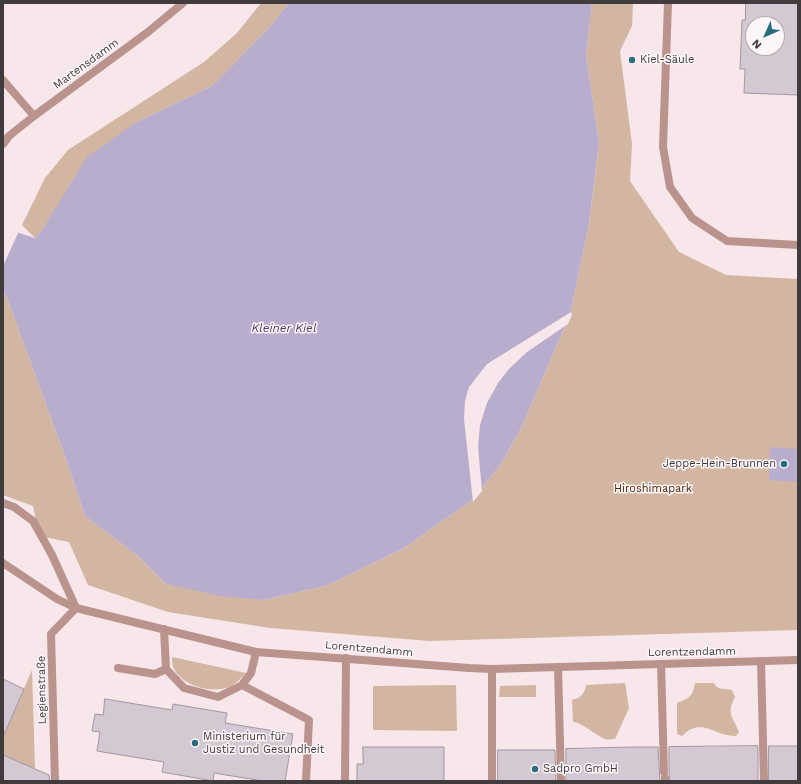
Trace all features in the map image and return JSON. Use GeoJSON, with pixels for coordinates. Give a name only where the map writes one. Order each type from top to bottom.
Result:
{"type":"FeatureCollection","features":[{"type":"Feature","properties":{"kind":"street","name":"Martensdamm"},"geometry":{"type":"LineString","coordinates":[[3,144],[9,136],[34,116],[136,41],[183,3]]}},
{"type":"Feature","properties":{"kind":"street"},"geometry":{"type":"LineString","coordinates":[[668,3],[663,147],[670,187],[692,218],[728,241],[798,245]]}},
{"type":"Feature","properties":{"kind":"street"},"geometry":{"type":"LineString","coordinates":[[3,80],[34,116]]}},
{"type":"Feature","properties":{"kind":"street"},"geometry":{"type":"LineString","coordinates":[[3,503],[14,507],[33,521],[52,555],[76,608]]}},
{"type":"Feature","properties":{"kind":"street","name":"Lorentzendamm"},"geometry":{"type":"LineString","coordinates":[[3,563],[57,599],[76,608],[256,652],[492,669],[798,660]]}},
{"type":"Feature","properties":{"kind":"street","name":"Legienstraße"},"geometry":{"type":"LineString","coordinates":[[55,781],[51,634],[76,608]]}},
{"type":"Feature","properties":{"kind":"street"},"geometry":{"type":"LineString","coordinates":[[164,629],[166,669],[184,688],[218,697],[242,685],[251,673],[256,652]]}},
{"type":"Feature","properties":{"kind":"street"},"geometry":{"type":"LineString","coordinates":[[345,781],[346,658]]}},
{"type":"Feature","properties":{"kind":"street"},"geometry":{"type":"LineString","coordinates":[[761,661],[764,781]]}},
{"type":"Feature","properties":{"kind":"street"},"geometry":{"type":"LineString","coordinates":[[661,664],[665,777]]}},
{"type":"Feature","properties":{"kind":"street"},"geometry":{"type":"LineString","coordinates":[[558,667],[561,781]]}},
{"type":"Feature","properties":{"kind":"street"},"geometry":{"type":"LineString","coordinates":[[118,668],[155,674],[166,669]]}},
{"type":"Feature","properties":{"kind":"street"},"geometry":{"type":"LineString","coordinates":[[492,669],[492,781]]}},
{"type":"Feature","properties":{"kind":"street"},"geometry":{"type":"LineString","coordinates":[[242,685],[309,720],[306,781]]}},
{"type":"Feature","properties":{"kind":"green space"},"geometry":{"type":"Polygon","coordinates":[[[261,3],[289,3],[267,30],[212,86],[135,123],[35,238],[22,225],[45,178],[68,150],[204,62],[237,33],[261,3]]]}},
{"type":"Feature","properties":{"kind":"green space","name":"Hiroshimapark"},"geometry":{"type":"Polygon","coordinates":[[[592,3],[633,3],[632,26],[620,51],[632,144],[630,181],[679,252],[726,275],[798,279],[798,630],[429,641],[270,628],[168,612],[88,585],[69,542],[39,536],[33,506],[3,495],[3,295],[6,295],[67,462],[85,516],[138,556],[166,584],[263,600],[326,586],[404,548],[472,500],[501,464],[522,426],[570,314],[589,224],[599,142],[586,55],[592,3]]]}},
{"type":"Feature","properties":{"kind":"green space"},"geometry":{"type":"Polygon","coordinates":[[[172,657],[246,673],[236,683],[229,687],[221,689],[202,688],[192,685],[177,674],[173,666],[172,657]]]}},
{"type":"Feature","properties":{"kind":"green space"},"geometry":{"type":"Polygon","coordinates":[[[32,670],[35,769],[3,755],[3,737],[32,670]]]}},
{"type":"Feature","properties":{"kind":"green space"},"geometry":{"type":"Polygon","coordinates":[[[625,683],[629,708],[615,739],[605,739],[580,724],[573,722],[572,700],[582,695],[586,685],[625,683]]]}},
{"type":"Feature","properties":{"kind":"green space"},"geometry":{"type":"Polygon","coordinates":[[[695,683],[714,683],[719,688],[732,690],[735,697],[732,703],[731,715],[739,732],[736,736],[722,734],[702,727],[689,730],[682,736],[677,734],[677,703],[685,700],[692,694],[695,683]]]}},
{"type":"Feature","properties":{"kind":"green space"},"geometry":{"type":"Polygon","coordinates":[[[456,685],[457,731],[373,730],[373,686],[456,685]]]}},
{"type":"Feature","properties":{"kind":"green space"},"geometry":{"type":"Polygon","coordinates":[[[536,685],[536,697],[499,697],[500,686],[536,685]]]}},
{"type":"Feature","properties":{"kind":"water","name":"Kleiner Kiel"},"geometry":{"type":"Polygon","coordinates":[[[289,3],[592,3],[586,55],[599,142],[589,224],[570,314],[522,426],[501,464],[472,500],[404,548],[326,586],[263,600],[220,596],[166,584],[138,556],[85,516],[67,462],[6,295],[3,294],[3,228],[35,238],[42,230],[87,157],[135,123],[212,86],[267,30],[289,3]]]}},
{"type":"Feature","properties":{"kind":"water","name":"Jeppe-Hein-Brunnen"},"geometry":{"type":"Polygon","coordinates":[[[770,447],[798,449],[798,482],[769,480],[770,447]]]}},
{"type":"Feature","properties":{"kind":"pier"},"geometry":{"type":"Polygon","coordinates":[[[3,226],[19,231],[3,266],[3,226]]]}},
{"type":"Feature","properties":{"kind":"pier"},"geometry":{"type":"Polygon","coordinates":[[[571,312],[572,315],[568,324],[527,352],[509,369],[498,383],[487,403],[480,425],[478,447],[482,491],[473,502],[464,419],[465,401],[469,387],[487,364],[571,312]]]}},
{"type":"Feature","properties":{"kind":"building"},"geometry":{"type":"Polygon","coordinates":[[[746,3],[798,3],[798,95],[744,93],[745,69],[740,69],[742,20],[745,20],[745,56],[785,56],[785,16],[745,16],[746,3]]]}},
{"type":"Feature","properties":{"kind":"building"},"geometry":{"type":"Polygon","coordinates":[[[3,679],[24,689],[3,737],[3,679]]]}},
{"type":"Feature","properties":{"kind":"building","name":"Ministerium für Justiz und Gesundheit"},"geometry":{"type":"Polygon","coordinates":[[[105,699],[172,710],[173,704],[227,713],[225,723],[293,734],[285,781],[263,781],[214,773],[213,781],[162,772],[164,762],[97,751],[100,732],[92,731],[95,714],[103,715],[105,699]]]}},
{"type":"Feature","properties":{"kind":"building"},"geometry":{"type":"Polygon","coordinates":[[[758,746],[758,781],[670,781],[669,747],[758,746]]]}},
{"type":"Feature","properties":{"kind":"building"},"geometry":{"type":"Polygon","coordinates":[[[769,746],[798,746],[798,781],[769,781],[769,746]]]}},
{"type":"Feature","properties":{"kind":"building"},"geometry":{"type":"Polygon","coordinates":[[[363,747],[444,747],[444,781],[357,781],[357,764],[363,764],[363,747]]]}},
{"type":"Feature","properties":{"kind":"building"},"geometry":{"type":"Polygon","coordinates":[[[658,747],[660,781],[566,781],[566,749],[658,747]]]}},
{"type":"Feature","properties":{"kind":"building"},"geometry":{"type":"Polygon","coordinates":[[[498,750],[555,750],[556,781],[498,781],[498,750]]]}},
{"type":"Feature","properties":{"kind":"building"},"geometry":{"type":"Polygon","coordinates":[[[3,755],[49,775],[50,781],[3,781],[3,755]]]}},
{"type":"Feature","properties":{"kind":"place","name":"Kiel-Säule"},"geometry":{"type":"Point","coordinates":[632,60]}},
{"type":"Feature","properties":{"kind":"place","name":"Jeppe-Hein-Brunnen"},"geometry":{"type":"Point","coordinates":[784,464]}},
{"type":"Feature","properties":{"kind":"place","name":"Ministerium für Justiz und Gesundheit"},"geometry":{"type":"Point","coordinates":[195,743]}},
{"type":"Feature","properties":{"kind":"place","name":"Sadpro GmbH"},"geometry":{"type":"Point","coordinates":[535,769]}}]}
